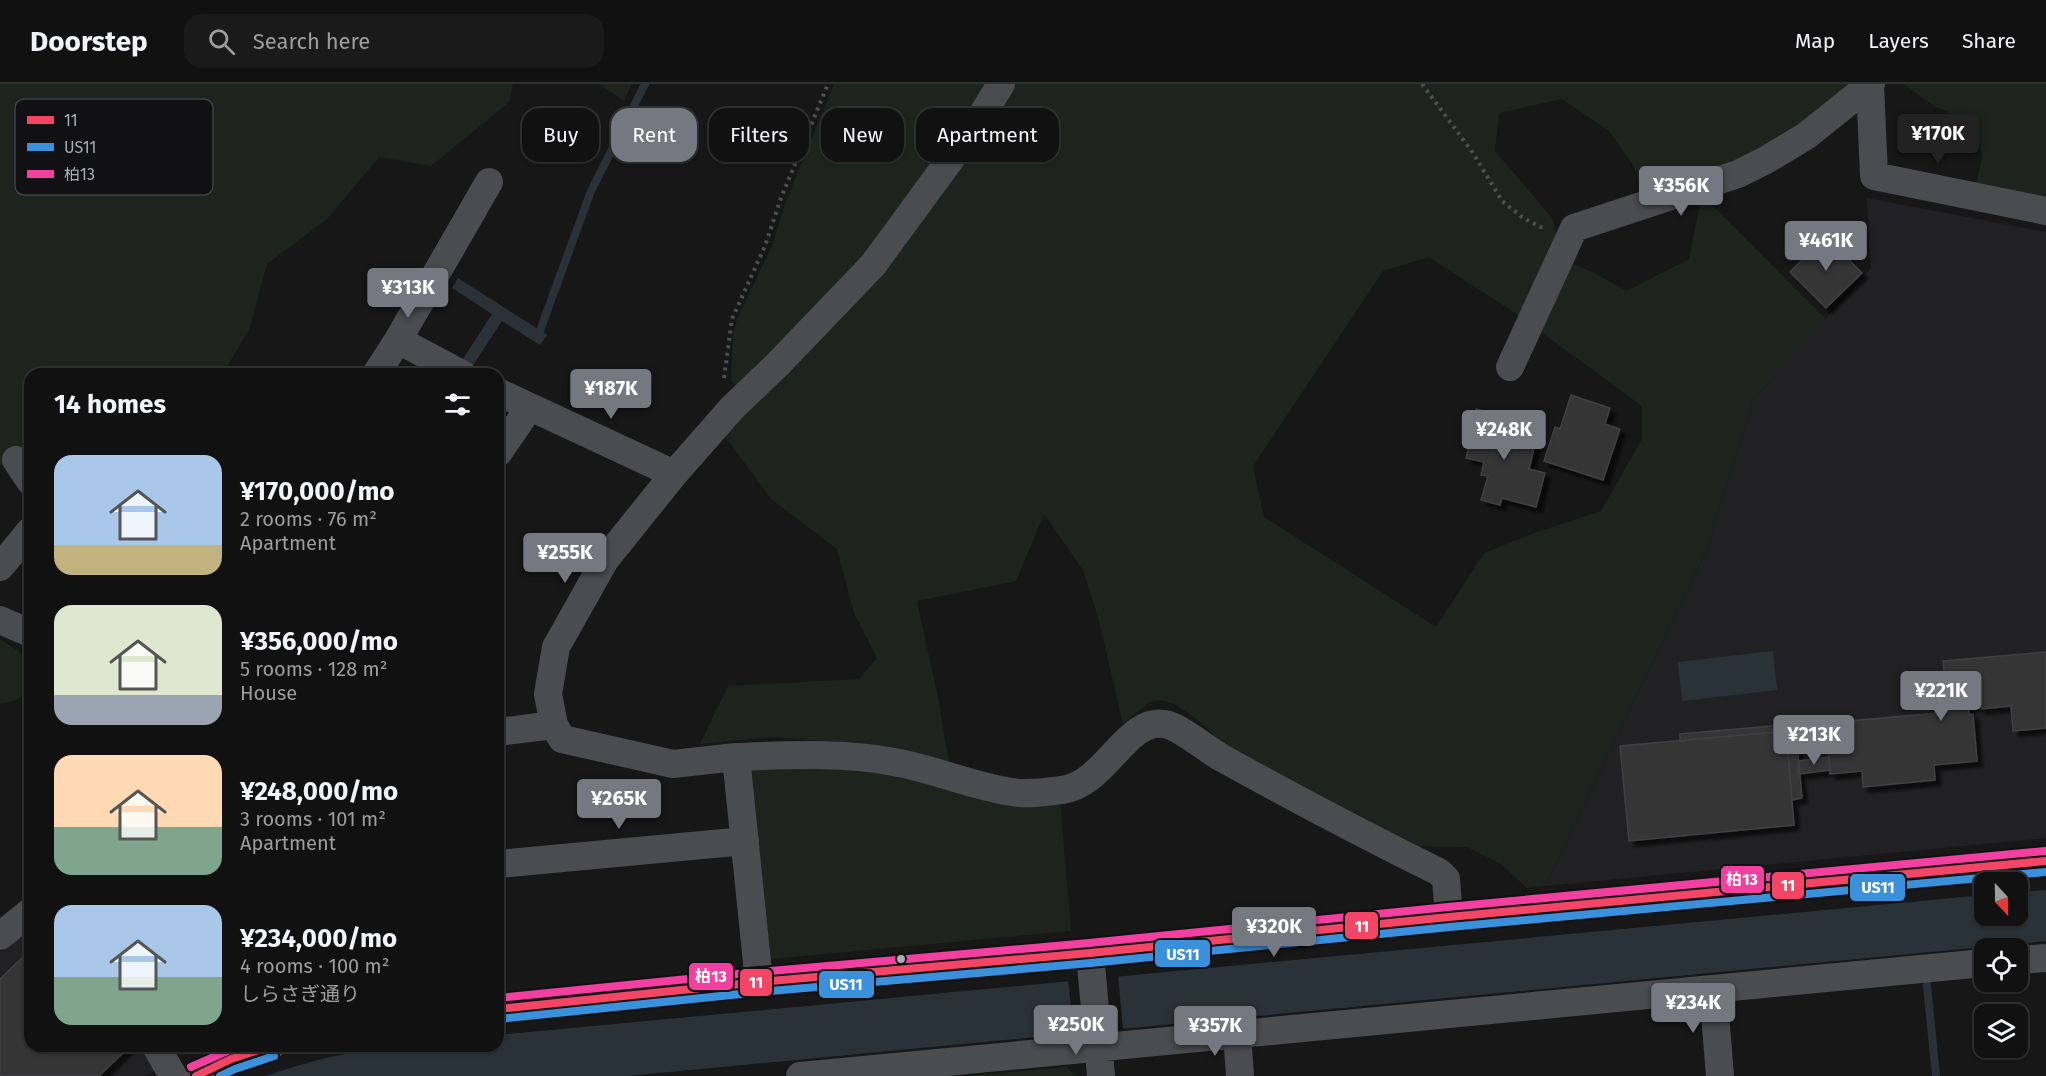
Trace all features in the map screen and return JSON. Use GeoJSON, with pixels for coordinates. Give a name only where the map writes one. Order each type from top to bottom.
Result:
{"type":"FeatureCollection","features":[{"type":"Feature","properties":{"kind":"street"},"geometry":{"type":"LineString","coordinates":[[1001,84],[977,123],[873,265],[777,365],[732,408],[674,474],[605,560],[556,647],[548,694],[554,725],[562,739],[673,764],[736,757],[819,754],[893,761],[1014,793],[1065,790],[1084,782],[1100,770],[1140,728],[1152,723],[1167,724],[1219,756],[1334,819],[1439,872],[1446,879],[1449,916]]}},
{"type":"Feature","properties":{"kind":"street"},"geometry":{"type":"LineString","coordinates":[[1510,368],[1574,228],[1738,174],[1806,136],[1870,84]]}},
{"type":"Feature","properties":{"kind":"street"},"geometry":{"type":"LineString","coordinates":[[1870,84],[1874,176],[2046,211]]}},
{"type":"Feature","properties":{"kind":"street"},"geometry":{"type":"LineString","coordinates":[[380,368],[399,340],[489,182]]}},
{"type":"Feature","properties":{"kind":"street"},"geometry":{"type":"LineString","coordinates":[[399,340],[451,368]]}},
{"type":"Feature","properties":{"kind":"street"},"geometry":{"type":"LineString","coordinates":[[504,395],[674,474]]}},
{"type":"Feature","properties":{"kind":"street"},"geometry":{"type":"LineString","coordinates":[[504,444],[529,408]]}},
{"type":"Feature","properties":{"kind":"street"},"geometry":{"type":"LineString","coordinates":[[0,567],[24,538]]}},
{"type":"Feature","properties":{"kind":"street"},"geometry":{"type":"LineString","coordinates":[[0,620],[24,630]]}},
{"type":"Feature","properties":{"kind":"street"},"geometry":{"type":"LineString","coordinates":[[504,731],[554,725]]}},
{"type":"Feature","properties":{"kind":"street"},"geometry":{"type":"LineString","coordinates":[[736,757],[759,982]]}},
{"type":"Feature","properties":{"kind":"street"},"geometry":{"type":"LineString","coordinates":[[504,863],[745,841]]}},
{"type":"Feature","properties":{"kind":"street"},"geometry":{"type":"LineString","coordinates":[[504,1008],[759,982],[1091,965],[1449,916],[2046,861]]}},
{"type":"Feature","properties":{"kind":"street"},"geometry":{"type":"LineString","coordinates":[[0,936],[24,917]]}},
{"type":"Feature","properties":{"kind":"street"},"geometry":{"type":"LineString","coordinates":[[2028,959],[2046,958]]}},
{"type":"Feature","properties":{"kind":"street"},"geometry":{"type":"LineString","coordinates":[[800,1076],[1098,1040],[1237,1034],[1974,964]]}},
{"type":"Feature","properties":{"kind":"street"},"geometry":{"type":"LineString","coordinates":[[1091,965],[1101,1076]]}},
{"type":"Feature","properties":{"kind":"street"},"geometry":{"type":"LineString","coordinates":[[1713,988],[1720,1076]]}},
{"type":"Feature","properties":{"kind":"street"},"geometry":{"type":"LineString","coordinates":[[1237,1034],[1240,1076]]}},
{"type":"Feature","properties":{"kind":"street"},"geometry":{"type":"LineString","coordinates":[[159,1052],[172,1076]]}},
{"type":"Feature","properties":{"kind":"street"},"geometry":{"type":"LineString","coordinates":[[196,1076],[231,1059],[253,1052]]}},
{"type":"Feature","properties":{"kind":"path"},"geometry":{"type":"LineString","coordinates":[[732,408],[723,375],[732,320],[765,246],[781,198],[828,84]]}},
{"type":"Feature","properties":{"kind":"path"},"geometry":{"type":"LineString","coordinates":[[1422,84],[1473,153],[1502,201],[1522,217],[1540,227],[1574,228]]}},
{"type":"Feature","properties":{"kind":"shaded area"},"geometry":{"type":"Polygon","coordinates":[[[0,84],[513,84],[509,102],[431,166],[379,157],[327,219],[267,264],[249,330],[226,368],[24,368],[24,464],[0,465],[0,84]]]}},
{"type":"Feature","properties":{"kind":"shaded area"},"geometry":{"type":"Polygon","coordinates":[[[599,84],[632,84],[624,101],[599,84]]]}},
{"type":"Feature","properties":{"kind":"shaded area"},"geometry":{"type":"Polygon","coordinates":[[[834,84],[993,84],[976,108],[916,108],[916,162],[938,162],[870,260],[736,385],[731,381],[733,337],[737,319],[772,246],[786,201],[802,162],[809,162],[809,145],[821,116],[821,162],[904,162],[904,108],[824,108],[834,84]]]}},
{"type":"Feature","properties":{"kind":"shaded area"},"geometry":{"type":"Polygon","coordinates":[[[1005,84],[1861,84],[1804,132],[1645,197],[1633,165],[1609,131],[1562,99],[1499,113],[1495,151],[1553,219],[1557,241],[1526,320],[1429,257],[1383,271],[1253,466],[1264,517],[1436,627],[1484,553],[1537,532],[1601,511],[1642,439],[1642,406],[1537,329],[1566,261],[1627,291],[1689,259],[1702,195],[1826,319],[1753,400],[1706,551],[1545,886],[1527,888],[1501,864],[1467,847],[1414,846],[1224,745],[1198,720],[1176,705],[1161,700],[1150,702],[1123,724],[1098,617],[1083,570],[1044,514],[1016,581],[917,601],[938,698],[949,763],[852,743],[772,737],[700,744],[728,686],[859,679],[877,658],[854,613],[837,549],[771,499],[722,432],[942,162],[1059,162],[1059,108],[985,108],[1005,84]]]}},
{"type":"Feature","properties":{"kind":"shaded area"},"geometry":{"type":"Polygon","coordinates":[[[1904,84],[2046,84],[2046,198],[1976,185],[1982,158],[1978,136],[1960,117],[1934,106],[1904,84]]]}},
{"type":"Feature","properties":{"kind":"shaded area"},"geometry":{"type":"Polygon","coordinates":[[[1867,198],[2046,232],[2046,838],[1545,886],[1706,551],[1753,400],[1871,268],[1867,198]]]}},
{"type":"Feature","properties":{"kind":"shaded area"},"geometry":{"type":"Polygon","coordinates":[[[458,278],[547,335],[540,345],[502,321],[471,368],[457,368],[492,314],[452,288],[458,278]]]}},
{"type":"Feature","properties":{"kind":"shaded area"},"geometry":{"type":"Polygon","coordinates":[[[0,639],[24,657],[24,693],[17,700],[0,704],[0,639]]]}},
{"type":"Feature","properties":{"kind":"shaded area"},"geometry":{"type":"Polygon","coordinates":[[[1773,651],[1777,690],[1682,701],[1678,662],[1773,651]]]}},
{"type":"Feature","properties":{"kind":"shaded area"},"geometry":{"type":"Polygon","coordinates":[[[831,765],[1060,801],[1071,931],[770,959],[749,767],[831,765]]]}},
{"type":"Feature","properties":{"kind":"shaded area"},"geometry":{"type":"Polygon","coordinates":[[[2046,890],[2046,941],[2028,943],[2028,938],[1974,938],[1974,948],[627,1076],[265,1076],[352,1052],[504,1052],[504,1034],[1974,896],[1974,926],[2028,926],[2028,891],[2046,890]]]}},
{"type":"Feature","properties":{"kind":"shaded area"},"geometry":{"type":"Polygon","coordinates":[[[24,934],[24,1052],[150,1052],[157,1069],[146,1076],[0,1076],[0,952],[24,934]]]}},
{"type":"Feature","properties":{"kind":"shaded area"},"geometry":{"type":"Polygon","coordinates":[[[1066,1067],[1076,1076],[966,1076],[1066,1067]]]}},
{"type":"Feature","properties":{"kind":"pier"},"geometry":{"type":"Polygon","coordinates":[[[1118,974],[1123,1030],[1074,1035],[1068,979],[1118,974]]]}},
{"type":"Feature","properties":{"kind":"building"},"geometry":{"type":"Polygon","coordinates":[[[1826,236],[1862,273],[1826,308],[1790,272],[1826,236]]]}},
{"type":"Feature","properties":{"kind":"building"},"geometry":{"type":"Polygon","coordinates":[[[1571,395],[1610,408],[1605,424],[1620,429],[1603,480],[1544,461],[1555,427],[1560,429],[1571,395]]]}},
{"type":"Feature","properties":{"kind":"building"},"geometry":{"type":"Polygon","coordinates":[[[1476,409],[1510,418],[1505,437],[1535,444],[1529,469],[1545,473],[1536,507],[1502,498],[1500,505],[1481,500],[1488,476],[1481,475],[1484,462],[1466,458],[1471,438],[1468,438],[1476,409]]]}},
{"type":"Feature","properties":{"kind":"building"},"geometry":{"type":"Polygon","coordinates":[[[2046,652],[2046,728],[2013,731],[2011,706],[1981,709],[1979,705],[1968,705],[1969,715],[1973,714],[1977,761],[1934,765],[1935,780],[1863,787],[1862,771],[1830,774],[1826,723],[1949,712],[1943,661],[2046,652]]]}},
{"type":"Feature","properties":{"kind":"building"},"geometry":{"type":"Polygon","coordinates":[[[1795,724],[1802,798],[1792,800],[1786,731],[1680,741],[1680,734],[1795,724]]]}},
{"type":"Feature","properties":{"kind":"building"},"geometry":{"type":"Polygon","coordinates":[[[1786,731],[1794,825],[1629,841],[1620,746],[1786,731]]]}},
{"type":"Feature","properties":{"kind":"building"},"geometry":{"type":"Polygon","coordinates":[[[1829,757],[1830,770],[1799,774],[1799,761],[1829,757]]]}},
{"type":"Feature","properties":{"kind":"building"},"geometry":{"type":"Polygon","coordinates":[[[24,956],[24,1052],[124,1052],[99,1076],[0,1076],[0,979],[24,956]]]}},
{"type":"Feature","properties":{"kind":"waterway"},"geometry":{"type":"LineString","coordinates":[[535,335],[538,336],[591,191],[645,84]]}},
{"type":"Feature","properties":{"kind":"waterway"},"geometry":{"type":"LineString","coordinates":[[1927,985],[1936,1076]]}},
{"type":"Feature","properties":{"kind":"transit line","name":"柏13"},"geometry":{"type":"LineString","coordinates":[[504,997],[2045,851]]}},
{"type":"Feature","properties":{"kind":"transit line","name":"11"},"geometry":{"type":"LineString","coordinates":[[504,1008],[759,982],[1090,953],[2046,861]]}},
{"type":"Feature","properties":{"kind":"transit line","name":"US11"},"geometry":{"type":"LineString","coordinates":[[504,1018],[760,992],[1091,963],[2046,872]]}},
{"type":"Feature","properties":{"kind":"transit line","name":"柏13"},"geometry":{"type":"LineString","coordinates":[[191,1067],[225,1052]]}},
{"type":"Feature","properties":{"kind":"transit line","name":"11"},"geometry":{"type":"LineString","coordinates":[[196,1076],[231,1059],[253,1052]]}},
{"type":"Feature","properties":{"kind":"transit line","name":"US11"},"geometry":{"type":"LineString","coordinates":[[220,1076],[274,1056]]}}]}
